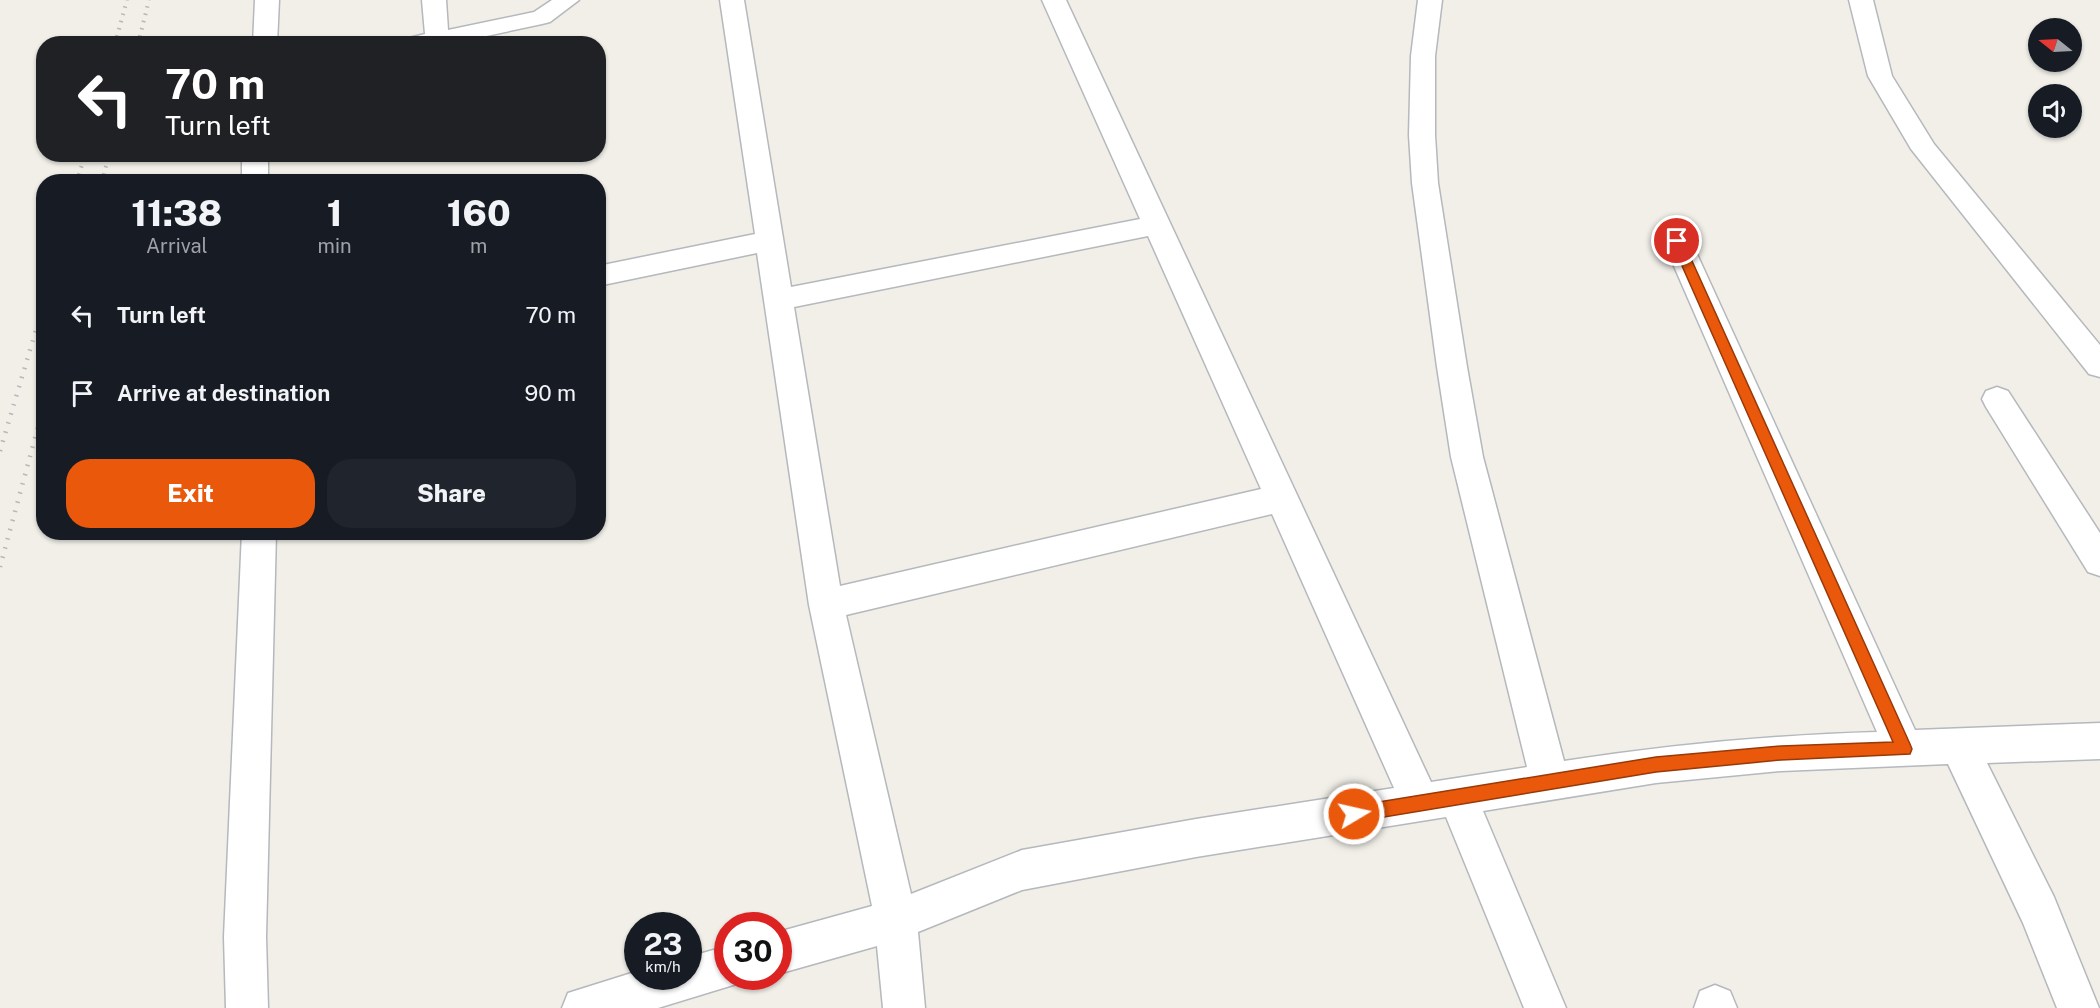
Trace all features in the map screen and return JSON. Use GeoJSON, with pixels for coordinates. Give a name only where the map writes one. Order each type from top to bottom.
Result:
{"type":"FeatureCollection","features":[{"type":"Feature","properties":{"kind":"street"},"geometry":{"type":"LineString","coordinates":[[265,36],[267,0]]}},
{"type":"Feature","properties":{"kind":"street"},"geometry":{"type":"LineString","coordinates":[[434,0],[437,36]]}},
{"type":"Feature","properties":{"kind":"street"},"geometry":{"type":"LineString","coordinates":[[451,36],[542,17],[567,0]]}},
{"type":"Feature","properties":{"kind":"street"},"geometry":{"type":"LineString","coordinates":[[732,0],[826,605],[896,920],[904,1008]]}},
{"type":"Feature","properties":{"kind":"street"},"geometry":{"type":"LineString","coordinates":[[1054,0],[1281,498],[1440,801],[1545,1008]]}},
{"type":"Feature","properties":{"kind":"street"},"geometry":{"type":"LineString","coordinates":[[1430,0],[1423,56],[1422,135],[1425,183],[1452,367],[1467,457],[1550,783]]}},
{"type":"Feature","properties":{"kind":"street"},"geometry":{"type":"LineString","coordinates":[[1861,0],[1880,76],[1924,149],[2100,366]]}},
{"type":"Feature","properties":{"kind":"street"},"geometry":{"type":"LineString","coordinates":[[777,300],[1156,225]]}},
{"type":"Feature","properties":{"kind":"street"},"geometry":{"type":"LineString","coordinates":[[606,274],[768,241]]}},
{"type":"Feature","properties":{"kind":"street"},"geometry":{"type":"LineString","coordinates":[[1677,241],[1904,749]]}},
{"type":"Feature","properties":{"kind":"street"},"geometry":{"type":"LineString","coordinates":[[1997,399],[2100,562]]}},
{"type":"Feature","properties":{"kind":"street"},"geometry":{"type":"LineString","coordinates":[[826,605],[1281,498]]}},
{"type":"Feature","properties":{"kind":"street"},"geometry":{"type":"LineString","coordinates":[[247,1008],[245,937],[259,540]]}},
{"type":"Feature","properties":{"kind":"street"},"geometry":{"type":"LineString","coordinates":[[792,949],[896,920],[1022,870],[1196,838],[1656,765],[1781,753],[2100,741]]}},
{"type":"Feature","properties":{"kind":"street"},"geometry":{"type":"LineString","coordinates":[[1960,748],[2038,912],[2078,1008]]}},
{"type":"Feature","properties":{"kind":"street"},"geometry":{"type":"LineString","coordinates":[[583,1008],[714,972]]}},
{"type":"Feature","properties":{"kind":"railway"},"geometry":{"type":"LineString","coordinates":[[117,36],[127,0]]}},
{"type":"Feature","properties":{"kind":"railway"},"geometry":{"type":"LineString","coordinates":[[140,36],[149,0]]}},
{"type":"Feature","properties":{"kind":"railway"},"geometry":{"type":"LineString","coordinates":[[79,174],[83,162]]}},
{"type":"Feature","properties":{"kind":"railway"},"geometry":{"type":"LineString","coordinates":[[104,174],[107,162]]}},
{"type":"Feature","properties":{"kind":"railway"},"geometry":{"type":"LineString","coordinates":[[0,451],[36,330]]}},
{"type":"Feature","properties":{"kind":"railway"},"geometry":{"type":"LineString","coordinates":[[0,567],[36,434]]}},
{"type":"Feature","properties":{"kind":"route"},"geometry":{"type":"LineString","coordinates":[[1354,814],[1656,765],[1781,753],[1904,749],[1677,241]]}}]}
